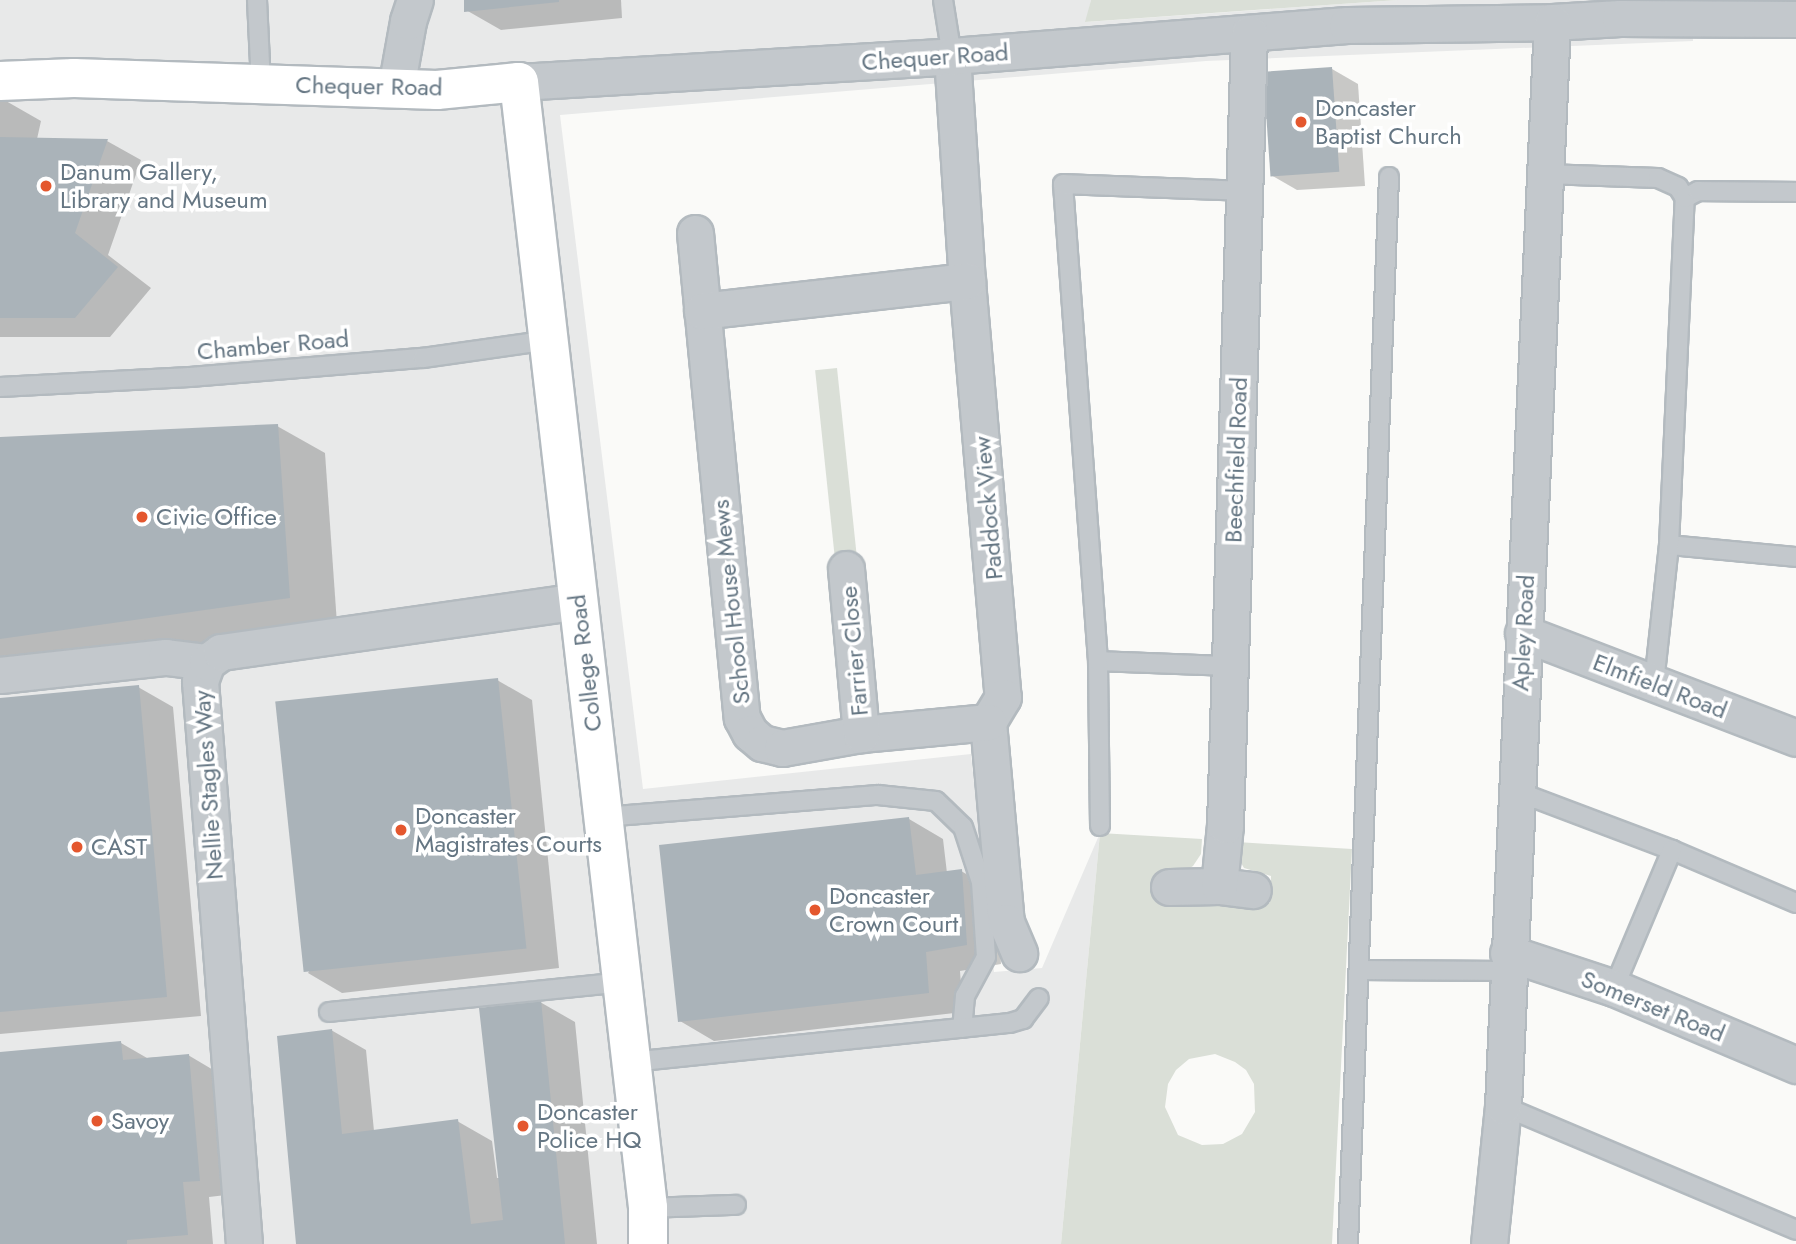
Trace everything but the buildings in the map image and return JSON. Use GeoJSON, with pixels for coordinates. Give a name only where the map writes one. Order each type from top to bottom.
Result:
{"type":"FeatureCollection","features":[{"type":"Feature","properties":{"kind":"street"},"geometry":{"type":"LineString","coordinates":[[396,88],[408,21],[415,0]]}},
{"type":"Feature","properties":{"kind":"street","name":"Chequer Road"},"geometry":{"type":"LineString","coordinates":[[0,81],[74,78],[437,90],[519,82],[952,56],[1249,33],[1393,12],[1552,22],[1620,9],[1796,19]]}},
{"type":"Feature","properties":{"kind":"street","name":"Apley Road"},"geometry":{"type":"LineString","coordinates":[[1489,1244],[1503,1106],[1507,962],[1552,22]]}},
{"type":"Feature","properties":{"kind":"street","name":"Beechfield Road"},"geometry":{"type":"LineString","coordinates":[[1169,887],[1236,888],[1225,825],[1249,33]]}},
{"type":"Feature","properties":{"kind":"street","name":"Paddock View"},"geometry":{"type":"LineString","coordinates":[[952,56],[967,281],[1003,697],[988,722]]}},
{"type":"Feature","properties":{"kind":"street","name":"Chequer Road"},"geometry":{"type":"LineString","coordinates":[[0,64],[74,78]]}},
{"type":"Feature","properties":{"kind":"street","name":"College Road"},"geometry":{"type":"LineString","coordinates":[[519,82],[648,1226]]}},
{"type":"Feature","properties":{"kind":"street","name":"School House Mews"},"geometry":{"type":"LineString","coordinates":[[695,233],[742,718],[750,733],[762,743],[782,748],[861,734],[988,722]]}},
{"type":"Feature","properties":{"kind":"street"},"geometry":{"type":"LineString","coordinates":[[702,311],[967,281]]}},
{"type":"Feature","properties":{"kind":"street","name":"Farrier Close"},"geometry":{"type":"LineString","coordinates":[[846,569],[861,734]]}},
{"type":"Feature","properties":{"kind":"street","name":"Nellie Stagles Way"},"geometry":{"type":"LineString","coordinates":[[244,1244],[200,681],[206,662],[221,652],[578,601]]}},
{"type":"Feature","properties":{"kind":"street","name":"Elmfield Road"},"geometry":{"type":"LineString","coordinates":[[1523,634],[1796,738]]}},
{"type":"Feature","properties":{"kind":"street"},"geometry":{"type":"LineString","coordinates":[[0,675],[166,657],[206,662]]}},
{"type":"Feature","properties":{"kind":"street"},"geometry":{"type":"LineString","coordinates":[[988,722],[1006,922],[1019,953]]}},
{"type":"Feature","properties":{"kind":"street","name":"Somerset Road"},"geometry":{"type":"LineString","coordinates":[[1507,962],[1614,988],[1796,1065]]}},
{"type":"Feature","properties":{"kind":"lane"},"geometry":{"type":"LineString","coordinates":[[257,0],[261,84]]}},
{"type":"Feature","properties":{"kind":"lane"},"geometry":{"type":"LineString","coordinates":[[943,0],[952,56]]}},
{"type":"Feature","properties":{"kind":"lane"},"geometry":{"type":"LineString","coordinates":[[1545,174],[1658,178],[1678,187],[1685,198],[1669,545],[1654,683]]}},
{"type":"Feature","properties":{"kind":"lane"},"geometry":{"type":"LineString","coordinates":[[1348,1244],[1389,177]]}},
{"type":"Feature","properties":{"kind":"lane"},"geometry":{"type":"LineString","coordinates":[[1100,826],[1098,661],[1063,184],[1244,191]]}},
{"type":"Feature","properties":{"kind":"lane"},"geometry":{"type":"LineString","coordinates":[[1685,198],[1698,191],[1796,192]]}},
{"type":"Feature","properties":{"kind":"lane","name":"Chamber Road"},"geometry":{"type":"LineString","coordinates":[[0,387],[190,377],[423,358],[549,340]]}},
{"type":"Feature","properties":{"kind":"lane"},"geometry":{"type":"LineString","coordinates":[[1669,545],[1796,557]]}},
{"type":"Feature","properties":{"kind":"lane"},"geometry":{"type":"LineString","coordinates":[[1098,661],[1229,666]]}},
{"type":"Feature","properties":{"kind":"lane"},"geometry":{"type":"LineString","coordinates":[[1516,791],[1672,850],[1796,903]]}},
{"type":"Feature","properties":{"kind":"lane"},"geometry":{"type":"LineString","coordinates":[[603,817],[878,795],[936,801],[962,827],[981,882],[986,957],[965,996],[962,1028]]}},
{"type":"Feature","properties":{"kind":"lane"},"geometry":{"type":"LineString","coordinates":[[1614,988],[1672,850]]}},
{"type":"Feature","properties":{"kind":"lane"},"geometry":{"type":"LineString","coordinates":[[1359,970],[1507,962]]}},
{"type":"Feature","properties":{"kind":"lane"},"geometry":{"type":"LineString","coordinates":[[329,1012],[622,982]]}},
{"type":"Feature","properties":{"kind":"lane"},"geometry":{"type":"LineString","coordinates":[[631,1062],[962,1028],[1023,1018],[1039,998]]}},
{"type":"Feature","properties":{"kind":"lane"},"geometry":{"type":"LineString","coordinates":[[1503,1106],[1796,1230]]}},
{"type":"Feature","properties":{"kind":"lane"},"geometry":{"type":"LineString","coordinates":[[648,1226],[736,1205]]}},
{"type":"Feature","properties":{"kind":"shaded area"},"geometry":{"type":"Polygon","coordinates":[[[0,0],[1091,0],[1086,22],[1398,0],[1691,0],[1693,41],[1206,61],[560,115],[643,789],[971,754],[994,972],[1042,968],[1100,833],[1061,1244],[0,1244],[0,0]]]}},
{"type":"Feature","properties":{"kind":"shaded area"},"geometry":{"type":"Polygon","coordinates":[[[1091,0],[1398,0],[1085,22],[1091,0]]]}},
{"type":"Feature","properties":{"kind":"shaded area"},"geometry":{"type":"Polygon","coordinates":[[[837,368],[857,555],[835,557],[815,370],[837,368]]]}},
{"type":"Feature","properties":{"kind":"shaded area"},"geometry":{"type":"Polygon","coordinates":[[[1100,833],[1202,839],[1201,854],[1193,866],[1179,875],[1157,872],[1158,902],[1270,903],[1271,876],[1244,868],[1237,856],[1237,842],[1352,849],[1332,1244],[1061,1244],[1100,833]],[[1215,1054],[1189,1059],[1176,1070],[1168,1084],[1165,1107],[1178,1135],[1202,1145],[1223,1144],[1242,1134],[1255,1112],[1254,1084],[1246,1070],[1215,1054]]]}},
{"type":"Feature","properties":{"kind":"place","name":"Doncaster Baptist Church"},"geometry":{"type":"Point","coordinates":[1301,122]}},
{"type":"Feature","properties":{"kind":"place","name":"Danum Gallery, Library and Museum"},"geometry":{"type":"Point","coordinates":[46,186]}},
{"type":"Feature","properties":{"kind":"place","name":"Civic Office"},"geometry":{"type":"Point","coordinates":[142,517]}},
{"type":"Feature","properties":{"kind":"place","name":"Doncaster Magistrates Courts"},"geometry":{"type":"Point","coordinates":[401,830]}},
{"type":"Feature","properties":{"kind":"place","name":"CAST"},"geometry":{"type":"Point","coordinates":[77,847]}},
{"type":"Feature","properties":{"kind":"place","name":"Doncaster Crown Court"},"geometry":{"type":"Point","coordinates":[815,910]}},
{"type":"Feature","properties":{"kind":"place","name":"Savoy"},"geometry":{"type":"Point","coordinates":[97,1121]}},
{"type":"Feature","properties":{"kind":"place","name":"Doncaster Police HQ"},"geometry":{"type":"Point","coordinates":[523,1126]}}]}
